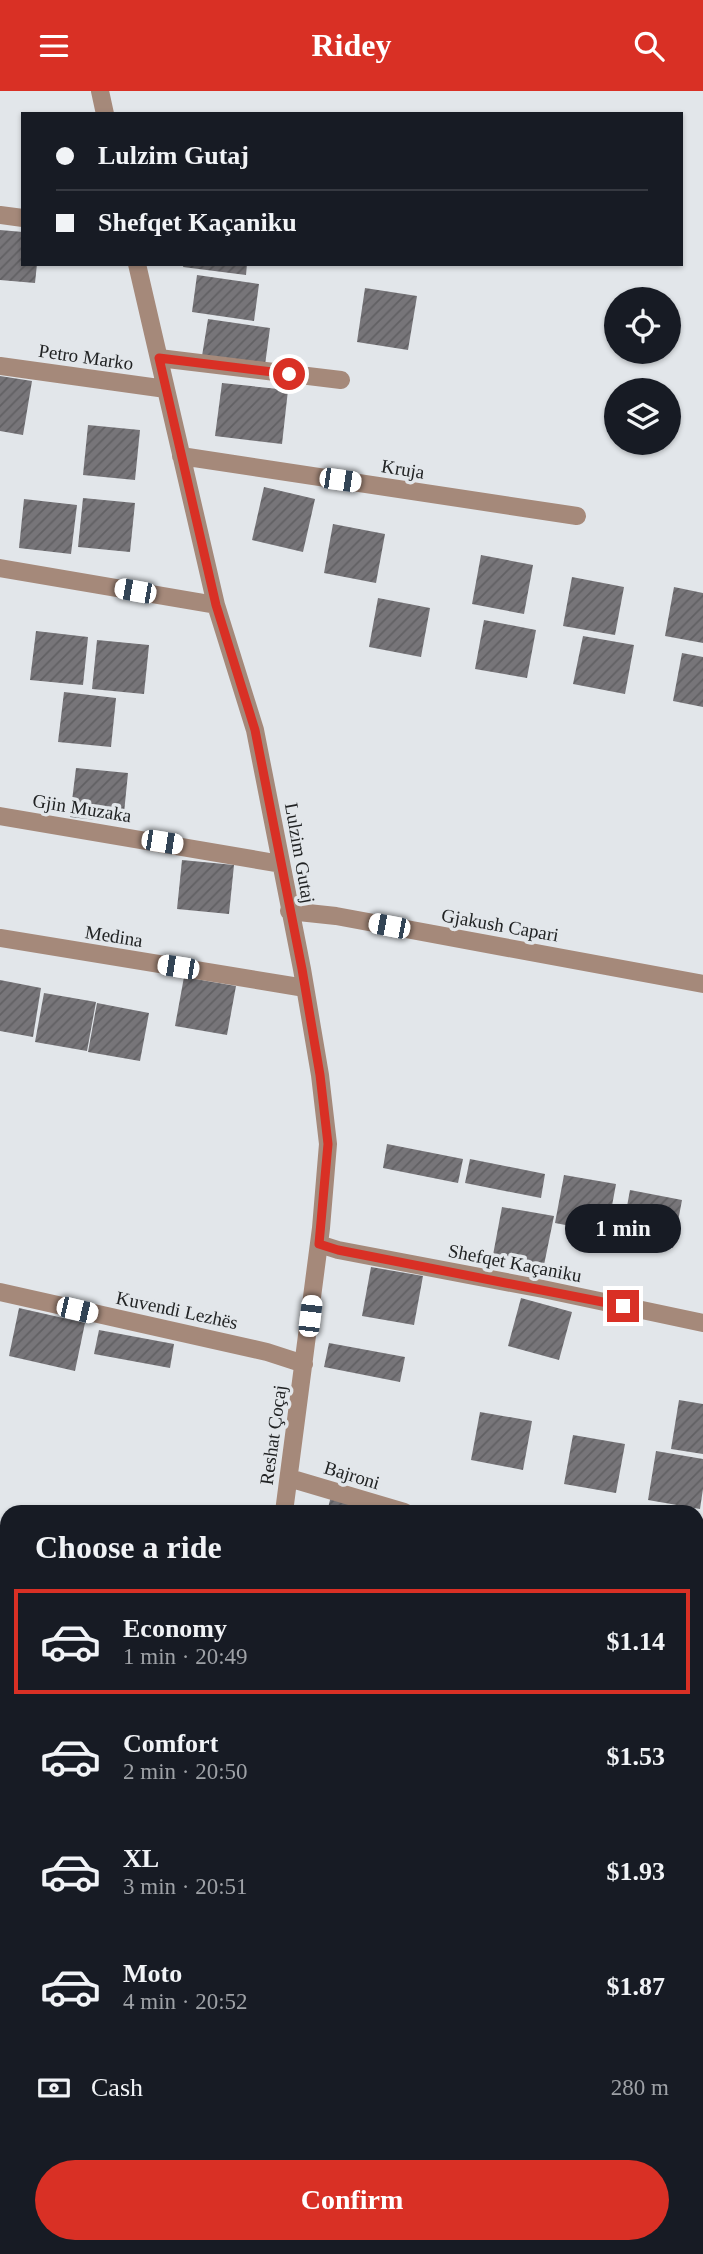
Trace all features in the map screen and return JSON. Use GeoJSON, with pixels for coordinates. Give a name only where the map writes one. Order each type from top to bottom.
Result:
{"type":"FeatureCollection","features":[{"type":"Feature","properties":{"kind":"street"},"geometry":{"type":"LineString","coordinates":[[100,91],[105,112]]}},
{"type":"Feature","properties":{"kind":"street"},"geometry":{"type":"LineString","coordinates":[[0,215],[21,218]]}},
{"type":"Feature","properties":{"kind":"street","name":"Lulzim Gutaj"},"geometry":{"type":"LineString","coordinates":[[137,266],[216,605],[255,730],[320,1075],[328,1144],[304,1364]]}},
{"type":"Feature","properties":{"kind":"street"},"geometry":{"type":"LineString","coordinates":[[159,358],[341,380]]}},
{"type":"Feature","properties":{"kind":"street","name":"Petro Marko"},"geometry":{"type":"LineString","coordinates":[[0,366],[166,389]]}},
{"type":"Feature","properties":{"kind":"street","name":"Kruja"},"geometry":{"type":"LineString","coordinates":[[181,456],[577,516]]}},
{"type":"Feature","properties":{"kind":"street"},"geometry":{"type":"LineString","coordinates":[[0,568],[216,605]]}},
{"type":"Feature","properties":{"kind":"street","name":"Gjin Muzaka"},"geometry":{"type":"LineString","coordinates":[[0,816],[281,864]]}},
{"type":"Feature","properties":{"kind":"street","name":"Gjakush Capari"},"geometry":{"type":"LineString","coordinates":[[289,911],[336,916],[703,984]]}},
{"type":"Feature","properties":{"kind":"street","name":"Medina"},"geometry":{"type":"LineString","coordinates":[[0,938],[305,988]]}},
{"type":"Feature","properties":{"kind":"street","name":"Shefqet Kaçaniku"},"geometry":{"type":"LineString","coordinates":[[319,1244],[703,1323]]}},
{"type":"Feature","properties":{"kind":"street","name":"Kuvendi Lezhës"},"geometry":{"type":"LineString","coordinates":[[0,1292],[267,1352],[304,1364]]}},
{"type":"Feature","properties":{"kind":"street","name":"Reshat Çoçaj"},"geometry":{"type":"LineString","coordinates":[[285,1505],[304,1364]]}},
{"type":"Feature","properties":{"kind":"street","name":"Bajroni"},"geometry":{"type":"LineString","coordinates":[[289,1478],[380,1505]]}},
{"type":"Feature","properties":{"kind":"building"},"geometry":{"type":"Polygon","coordinates":[[[0,230],[21,232],[21,266],[37,266],[35,283],[0,280],[0,230]]]}},
{"type":"Feature","properties":{"kind":"building"},"geometry":{"type":"Polygon","coordinates":[[[183,266],[247,266],[246,275],[183,266]]]}},
{"type":"Feature","properties":{"kind":"building"},"geometry":{"type":"Polygon","coordinates":[[[197,275],[259,284],[254,321],[192,312],[197,275]]]}},
{"type":"Feature","properties":{"kind":"building"},"geometry":{"type":"Polygon","coordinates":[[[365,288],[417,296],[408,350],[357,342],[365,288]]]}},
{"type":"Feature","properties":{"kind":"building"},"geometry":{"type":"Polygon","coordinates":[[[208,319],[270,328],[265,365],[202,356],[208,319]]]}},
{"type":"Feature","properties":{"kind":"building"},"geometry":{"type":"Polygon","coordinates":[[[0,376],[32,381],[23,435],[0,431],[0,376]]]}},
{"type":"Feature","properties":{"kind":"building"},"geometry":{"type":"Polygon","coordinates":[[[222,383],[288,390],[282,444],[215,436],[222,383]]]}},
{"type":"Feature","properties":{"kind":"building"},"geometry":{"type":"Polygon","coordinates":[[[88,425],[140,430],[135,480],[83,475],[88,425]]]}},
{"type":"Feature","properties":{"kind":"building"},"geometry":{"type":"Polygon","coordinates":[[[264,487],[315,499],[303,552],[252,540],[264,487]]]}},
{"type":"Feature","properties":{"kind":"building"},"geometry":{"type":"Polygon","coordinates":[[[83,498],[135,503],[130,552],[78,547],[83,498]]]}},
{"type":"Feature","properties":{"kind":"building"},"geometry":{"type":"Polygon","coordinates":[[[24,499],[77,505],[71,554],[19,548],[24,499]]]}},
{"type":"Feature","properties":{"kind":"building"},"geometry":{"type":"Polygon","coordinates":[[[333,524],[385,534],[376,583],[324,573],[333,524]]]}},
{"type":"Feature","properties":{"kind":"building"},"geometry":{"type":"Polygon","coordinates":[[[481,555],[533,565],[524,614],[472,604],[481,555]]]}},
{"type":"Feature","properties":{"kind":"building"},"geometry":{"type":"Polygon","coordinates":[[[572,577],[624,587],[615,635],[563,626],[572,577]]]}},
{"type":"Feature","properties":{"kind":"building"},"geometry":{"type":"Polygon","coordinates":[[[674,587],[703,593],[703,643],[665,636],[674,587]]]}},
{"type":"Feature","properties":{"kind":"building"},"geometry":{"type":"Polygon","coordinates":[[[378,598],[430,608],[421,657],[369,647],[378,598]]]}},
{"type":"Feature","properties":{"kind":"building"},"geometry":{"type":"Polygon","coordinates":[[[484,620],[536,630],[527,678],[475,669],[484,620]]]}},
{"type":"Feature","properties":{"kind":"building"},"geometry":{"type":"Polygon","coordinates":[[[36,631],[88,637],[83,685],[30,680],[36,631]]]}},
{"type":"Feature","properties":{"kind":"building"},"geometry":{"type":"Polygon","coordinates":[[[583,636],[634,645],[625,694],[573,684],[583,636]]]}},
{"type":"Feature","properties":{"kind":"building"},"geometry":{"type":"Polygon","coordinates":[[[97,640],[149,645],[144,694],[92,689],[97,640]]]}},
{"type":"Feature","properties":{"kind":"building"},"geometry":{"type":"Polygon","coordinates":[[[682,653],[703,657],[703,707],[673,701],[682,653]]]}},
{"type":"Feature","properties":{"kind":"building"},"geometry":{"type":"Polygon","coordinates":[[[64,692],[116,698],[111,747],[58,742],[64,692]]]}},
{"type":"Feature","properties":{"kind":"building"},"geometry":{"type":"Polygon","coordinates":[[[76,768],[128,773],[123,823],[70,817],[76,768]]]}},
{"type":"Feature","properties":{"kind":"building"},"geometry":{"type":"Polygon","coordinates":[[[182,860],[234,865],[229,914],[177,909],[182,860]]]}},
{"type":"Feature","properties":{"kind":"building"},"geometry":{"type":"Polygon","coordinates":[[[184,977],[236,986],[227,1035],[175,1026],[184,977]]]}},
{"type":"Feature","properties":{"kind":"building"},"geometry":{"type":"Polygon","coordinates":[[[0,980],[41,988],[33,1037],[0,1031],[0,980]]]}},
{"type":"Feature","properties":{"kind":"building"},"geometry":{"type":"Polygon","coordinates":[[[44,993],[96,1002],[87,1051],[35,1042],[44,993]]]}},
{"type":"Feature","properties":{"kind":"building"},"geometry":{"type":"Polygon","coordinates":[[[97,1003],[149,1013],[140,1061],[88,1052],[97,1003]]]}},
{"type":"Feature","properties":{"kind":"building"},"geometry":{"type":"Polygon","coordinates":[[[387,1144],[463,1159],[458,1183],[383,1168],[387,1144]]]}},
{"type":"Feature","properties":{"kind":"building"},"geometry":{"type":"Polygon","coordinates":[[[470,1159],[545,1174],[541,1198],[465,1183],[470,1159]]]}},
{"type":"Feature","properties":{"kind":"building"},"geometry":{"type":"Polygon","coordinates":[[[564,1175],[616,1184],[607,1233],[555,1223],[564,1175]]]}},
{"type":"Feature","properties":{"kind":"building"},"geometry":{"type":"Polygon","coordinates":[[[630,1190],[682,1200],[673,1248],[621,1239],[630,1190]]]}},
{"type":"Feature","properties":{"kind":"building"},"geometry":{"type":"Polygon","coordinates":[[[502,1207],[554,1216],[544,1265],[493,1255],[502,1207]]]}},
{"type":"Feature","properties":{"kind":"building"},"geometry":{"type":"Polygon","coordinates":[[[371,1267],[423,1276],[414,1325],[362,1316],[371,1267]]]}},
{"type":"Feature","properties":{"kind":"building"},"geometry":{"type":"Polygon","coordinates":[[[521,1298],[572,1312],[559,1360],[508,1346],[521,1298]]]}},
{"type":"Feature","properties":{"kind":"building"},"geometry":{"type":"Polygon","coordinates":[[[19,1308],[85,1323],[75,1371],[9,1356],[19,1308]]]}},
{"type":"Feature","properties":{"kind":"building"},"geometry":{"type":"Polygon","coordinates":[[[99,1330],[174,1344],[170,1368],[94,1354],[99,1330]]]}},
{"type":"Feature","properties":{"kind":"building"},"geometry":{"type":"Polygon","coordinates":[[[329,1343],[405,1357],[400,1382],[324,1367],[329,1343]]]}},
{"type":"Feature","properties":{"kind":"building"},"geometry":{"type":"Polygon","coordinates":[[[679,1400],[703,1404],[703,1454],[671,1449],[679,1400]]]}},
{"type":"Feature","properties":{"kind":"building"},"geometry":{"type":"Polygon","coordinates":[[[480,1412],[532,1421],[523,1470],[471,1460],[480,1412]]]}},
{"type":"Feature","properties":{"kind":"building"},"geometry":{"type":"Polygon","coordinates":[[[573,1435],[625,1444],[616,1493],[564,1484],[573,1435]]]}},
{"type":"Feature","properties":{"kind":"building"},"geometry":{"type":"Polygon","coordinates":[[[656,1451],[703,1459],[701,1505],[677,1505],[648,1500],[656,1451]]]}},
{"type":"Feature","properties":{"kind":"building"},"geometry":{"type":"Polygon","coordinates":[[[331,1496],[361,1505],[329,1505],[331,1496]]]}},
{"type":"Feature","properties":{"kind":"route"},"geometry":{"type":"LineString","coordinates":[[289,374],[159,358],[216,605],[255,730],[302,969],[320,1075],[328,1144],[319,1244],[623,1306]]}}]}
